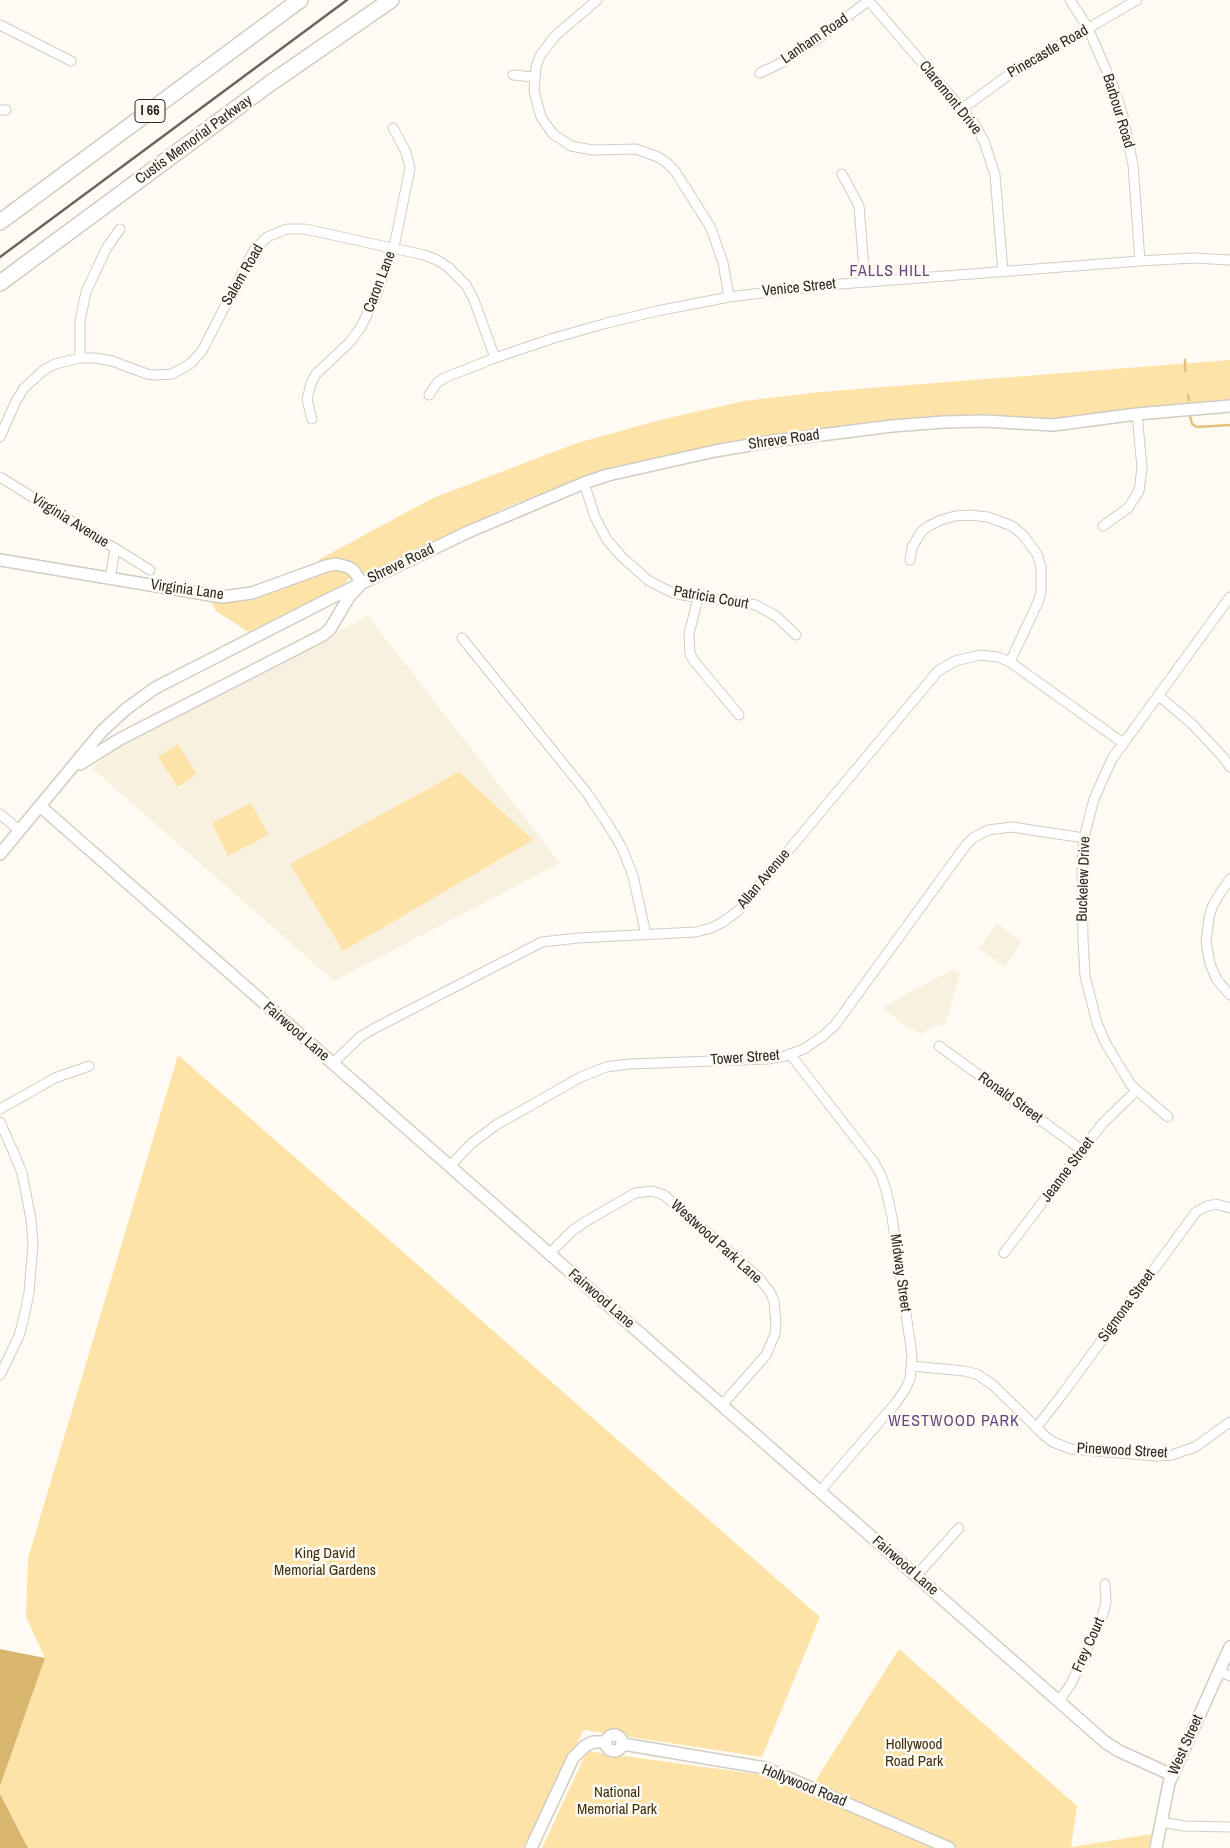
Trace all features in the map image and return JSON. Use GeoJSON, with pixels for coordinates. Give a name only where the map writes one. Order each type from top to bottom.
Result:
{"type":"FeatureCollection","features":[{"type":"Feature","properties":{"kind":"highway","name":"I 66"},"geometry":{"type":"LineString","coordinates":[[0,222],[300,0]]}},
{"type":"Feature","properties":{"kind":"highway","name":"Custis Memorial Parkway"},"geometry":{"type":"LineString","coordinates":[[0,283],[272,82],[391,0]]}},
{"type":"Feature","properties":{"kind":"street"},"geometry":{"type":"LineString","coordinates":[[597,0],[555,36],[540,56],[534,77],[534,91],[541,117],[553,134],[562,141],[581,149],[636,149],[658,157],[675,171],[711,228],[723,263],[729,297]]}},
{"type":"Feature","properties":{"kind":"street","name":"Barbour Road"},"geometry":{"type":"LineString","coordinates":[[1070,0],[1088,28],[1116,93],[1129,140],[1133,165],[1140,261]]}},
{"type":"Feature","properties":{"kind":"street","name":"Pinecastle Road"},"geometry":{"type":"LineString","coordinates":[[962,109],[1014,71],[1137,0]]}},
{"type":"Feature","properties":{"kind":"street","name":"Lanham Road"},"geometry":{"type":"LineString","coordinates":[[760,73],[783,62],[868,1]]}},
{"type":"Feature","properties":{"kind":"street","name":"Claremont Drive"},"geometry":{"type":"LineString","coordinates":[[868,1],[962,109],[984,140],[995,175],[1003,272]]}},
{"type":"Feature","properties":{"kind":"street"},"geometry":{"type":"LineString","coordinates":[[0,24],[71,61]]}},
{"type":"Feature","properties":{"kind":"street"},"geometry":{"type":"LineString","coordinates":[[513,76],[534,77]]}},
{"type":"Feature","properties":{"kind":"street","name":"Caron Lane"},"geometry":{"type":"LineString","coordinates":[[312,419],[307,400],[311,382],[316,374],[336,356],[361,327],[377,294],[395,242],[410,168],[406,152],[393,128]]}},
{"type":"Feature","properties":{"kind":"street"},"geometry":{"type":"LineString","coordinates":[[842,174],[859,206],[866,282]]}},
{"type":"Feature","properties":{"kind":"street"},"geometry":{"type":"LineString","coordinates":[[80,358],[80,321],[86,292],[106,249],[120,228]]}},
{"type":"Feature","properties":{"kind":"street","name":"Salem Road"},"geometry":{"type":"LineString","coordinates":[[0,437],[16,402],[32,379],[55,364],[80,358],[95,358],[112,361],[147,374],[166,375],[182,370],[202,351],[254,250],[267,237],[287,228],[305,229],[424,255],[437,260],[458,276],[466,285],[474,300],[495,358]]}},
{"type":"Feature","properties":{"kind":"street","name":"Venice Street"},"geometry":{"type":"LineString","coordinates":[[429,394],[437,383],[444,378],[495,358],[607,323],[729,297],[866,282],[1140,261],[1192,258],[1230,260]]}},
{"type":"Feature","properties":{"kind":"street","name":"Shreve Road"},"geometry":{"type":"LineString","coordinates":[[0,854],[110,724],[154,688],[329,599],[468,532],[547,497],[584,483],[658,463],[773,441],[892,426],[935,422],[984,421],[1053,424],[1230,406]]}},
{"type":"Feature","properties":{"kind":"street"},"geometry":{"type":"LineString","coordinates":[[1103,526],[1128,508],[1139,491],[1142,468],[1137,414]]}},
{"type":"Feature","properties":{"kind":"street","name":"Virginia Avenue"},"geometry":{"type":"LineString","coordinates":[[0,477],[115,549],[110,579]]}},
{"type":"Feature","properties":{"kind":"street","name":"Patricia Court"},"geometry":{"type":"LineString","coordinates":[[584,483],[595,517],[603,533],[616,551],[649,581],[673,593],[698,598],[741,602],[756,606],[776,616],[796,635]]}},
{"type":"Feature","properties":{"kind":"street"},"geometry":{"type":"LineString","coordinates":[[910,560],[912,547],[922,531],[935,523],[955,516],[988,517],[1012,526],[1023,535],[1031,544],[1039,560],[1042,579],[1041,592],[1010,662]]}},
{"type":"Feature","properties":{"kind":"street"},"geometry":{"type":"LineString","coordinates":[[115,549],[150,570]]}},
{"type":"Feature","properties":{"kind":"street","name":"Virginia Lane"},"geometry":{"type":"LineString","coordinates":[[0,560],[222,597],[252,593],[336,564],[348,567],[362,583]]}},
{"type":"Feature","properties":{"kind":"street","name":"Shreve Road"},"geometry":{"type":"LineString","coordinates":[[72,768],[120,739],[323,636],[338,617],[349,597],[362,583]]}},
{"type":"Feature","properties":{"kind":"street","name":"Buckelew Drive"},"geometry":{"type":"LineString","coordinates":[[1168,1117],[1136,1091],[1118,1066],[1097,1023],[1089,997],[1085,976],[1083,938],[1082,860],[1084,838],[1094,799],[1112,759],[1230,597]]}},
{"type":"Feature","properties":{"kind":"street"},"geometry":{"type":"LineString","coordinates":[[698,598],[689,634],[690,654],[739,715]]}},
{"type":"Feature","properties":{"kind":"street"},"geometry":{"type":"LineString","coordinates":[[329,599],[337,605],[338,617]]}},
{"type":"Feature","properties":{"kind":"street"},"geometry":{"type":"LineString","coordinates":[[462,638],[587,793],[609,826],[622,848],[634,876],[646,935]]}},
{"type":"Feature","properties":{"kind":"street","name":"Allan Avenue"},"geometry":{"type":"LineString","coordinates":[[332,1063],[360,1037],[372,1029],[534,946],[555,939],[704,931],[734,915],[938,671],[955,661],[980,655],[998,657],[1010,662],[1123,742]]}},
{"type":"Feature","properties":{"kind":"street"},"geometry":{"type":"LineString","coordinates":[[1159,696],[1191,724],[1223,757],[1230,767]]}},
{"type":"Feature","properties":{"kind":"street","name":"Fairwood Lane"},"geometry":{"type":"LineString","coordinates":[[40,806],[1059,1702],[1112,1747],[1172,1775]]}},
{"type":"Feature","properties":{"kind":"street"},"geometry":{"type":"LineString","coordinates":[[0,814],[20,831]]}},
{"type":"Feature","properties":{"kind":"street","name":"Tower Street"},"geometry":{"type":"LineString","coordinates":[[450,1166],[472,1143],[496,1125],[581,1077],[606,1067],[629,1064],[768,1059],[790,1054],[815,1042],[835,1025],[960,853],[973,838],[988,830],[1012,828],[1084,838]]}},
{"type":"Feature","properties":{"kind":"street"},"geometry":{"type":"LineString","coordinates":[[1230,879],[1212,908],[1207,924],[1206,942],[1210,964],[1217,980],[1230,995]]}},
{"type":"Feature","properties":{"kind":"street","name":"Ronald Street"},"geometry":{"type":"LineString","coordinates":[[938,1046],[1082,1150]]}},
{"type":"Feature","properties":{"kind":"street","name":"Midway Street"},"geometry":{"type":"LineString","coordinates":[[790,1054],[873,1160],[881,1175],[892,1217],[912,1355],[912,1366],[905,1390],[820,1491]]}},
{"type":"Feature","properties":{"kind":"street"},"geometry":{"type":"LineString","coordinates":[[0,1109],[55,1078],[88,1066]]}},
{"type":"Feature","properties":{"kind":"street","name":"Jeanne Street"},"geometry":{"type":"LineString","coordinates":[[1004,1252],[1102,1124],[1136,1091]]}},
{"type":"Feature","properties":{"kind":"street"},"geometry":{"type":"LineString","coordinates":[[0,1122],[22,1173],[28,1197],[33,1244],[30,1293],[24,1317],[19,1336],[0,1375]]}},
{"type":"Feature","properties":{"kind":"street","name":"Westwood Park Lane"},"geometry":{"type":"LineString","coordinates":[[549,1254],[584,1222],[635,1193],[645,1190],[664,1195],[763,1283],[774,1301],[775,1334],[766,1355],[722,1405]]}},
{"type":"Feature","properties":{"kind":"street","name":"Sigmona Street"},"geometry":{"type":"LineString","coordinates":[[1036,1428],[1196,1212],[1216,1204],[1230,1208]]}},
{"type":"Feature","properties":{"kind":"street","name":"Pinewood Street"},"geometry":{"type":"LineString","coordinates":[[912,1366],[977,1374],[993,1385],[1036,1428],[1053,1442],[1072,1449],[1156,1456],[1172,1455],[1195,1447],[1230,1422]]}},
{"type":"Feature","properties":{"kind":"street"},"geometry":{"type":"LineString","coordinates":[[916,1576],[959,1528]]}},
{"type":"Feature","properties":{"kind":"street","name":"Frey Court"},"geometry":{"type":"LineString","coordinates":[[1059,1702],[1072,1684],[1103,1614],[1106,1602],[1105,1584]]}},
{"type":"Feature","properties":{"kind":"street","name":"West Street"},"geometry":{"type":"LineString","coordinates":[[1156,1848],[1169,1783],[1225,1673],[1230,1647]]}},
{"type":"Feature","properties":{"kind":"street","name":"Hollywood Road"},"geometry":{"type":"LineString","coordinates":[[531,1848],[573,1758],[584,1746],[593,1742],[606,1742],[611,1735],[617,1735],[621,1738],[623,1744],[765,1768],[949,1848]]}},
{"type":"Feature","properties":{"kind":"street"},"geometry":{"type":"LineString","coordinates":[[1161,1822],[1184,1826],[1230,1827]]}},
{"type":"Feature","properties":{"kind":"shaded area"},"geometry":{"type":"Polygon","coordinates":[[[368,616],[560,863],[334,981],[92,768],[113,750],[135,736],[368,616]]]}},
{"type":"Feature","properties":{"kind":"shaded area"},"geometry":{"type":"Polygon","coordinates":[[[997,923],[1022,942],[1005,967],[979,948],[997,923]]]}},
{"type":"Feature","properties":{"kind":"shaded area"},"geometry":{"type":"Polygon","coordinates":[[[953,969],[960,974],[945,1025],[932,1026],[922,1034],[907,1027],[882,1008],[953,969]]]}},
{"type":"Feature","properties":{"kind":"shaded area"},"geometry":{"type":"Polygon","coordinates":[[[0,1649],[45,1658],[0,1786],[0,1649]]]}},
{"type":"Feature","properties":{"kind":"shaded area"},"geometry":{"type":"Polygon","coordinates":[[[0,1794],[28,1848],[0,1848],[0,1794]]]}},
{"type":"Feature","properties":{"kind":"green space"},"geometry":{"type":"Polygon","coordinates":[[[1230,360],[1230,401],[1072,419],[871,424],[788,433],[588,476],[509,506],[376,571],[369,571],[347,580],[345,585],[250,633],[216,611],[211,602],[249,599],[330,571],[318,560],[433,498],[577,443],[660,420],[744,401],[820,392],[1230,360]]]}},
{"type":"Feature","properties":{"kind":"green space"},"geometry":{"type":"Polygon","coordinates":[[[178,744],[197,774],[178,787],[158,757],[178,744]]]}},
{"type":"Feature","properties":{"kind":"green space"},"geometry":{"type":"Polygon","coordinates":[[[459,772],[533,840],[343,951],[290,864],[459,772]]]}},
{"type":"Feature","properties":{"kind":"green space"},"geometry":{"type":"Polygon","coordinates":[[[251,803],[269,835],[228,856],[212,823],[251,803]]]}},
{"type":"Feature","properties":{"kind":"green space","name":"King David Memorial Gardens"},"geometry":{"type":"Polygon","coordinates":[[[178,1055],[820,1617],[762,1757],[584,1730],[523,1848],[28,1848],[0,1794],[0,1786],[45,1658],[26,1617],[28,1558],[178,1055]]]}},
{"type":"Feature","properties":{"kind":"green space","name":"Hollywood Road Park"},"geometry":{"type":"Polygon","coordinates":[[[899,1649],[1077,1806],[1071,1847],[1152,1834],[1149,1848],[958,1848],[814,1783],[899,1649]]]}},
{"type":"Feature","properties":{"kind":"green space","name":"National Memorial Park"},"geometry":{"type":"Polygon","coordinates":[[[587,1751],[770,1776],[934,1848],[542,1848],[587,1751]]]}},
{"type":"Feature","properties":{"kind":"waterway"},"geometry":{"type":"LineString","coordinates":[[1185,360],[1185,371]]}},
{"type":"Feature","properties":{"kind":"waterway"},"geometry":{"type":"LineString","coordinates":[[1188,395],[1189,400]]}},
{"type":"Feature","properties":{"kind":"waterway"},"geometry":{"type":"LineString","coordinates":[[1190,416],[1192,424],[1197,427],[1230,425]]}},
{"type":"Feature","properties":{"kind":"railway"},"geometry":{"type":"LineString","coordinates":[[0,257],[347,0]]}},
{"type":"Feature","properties":{"kind":"district","name":"FALLS HILL"},"geometry":{"type":"Point","coordinates":[890,272]}},
{"type":"Feature","properties":{"kind":"district","name":"WESTWOOD PARK"},"geometry":{"type":"Point","coordinates":[954,1422]}}]}
